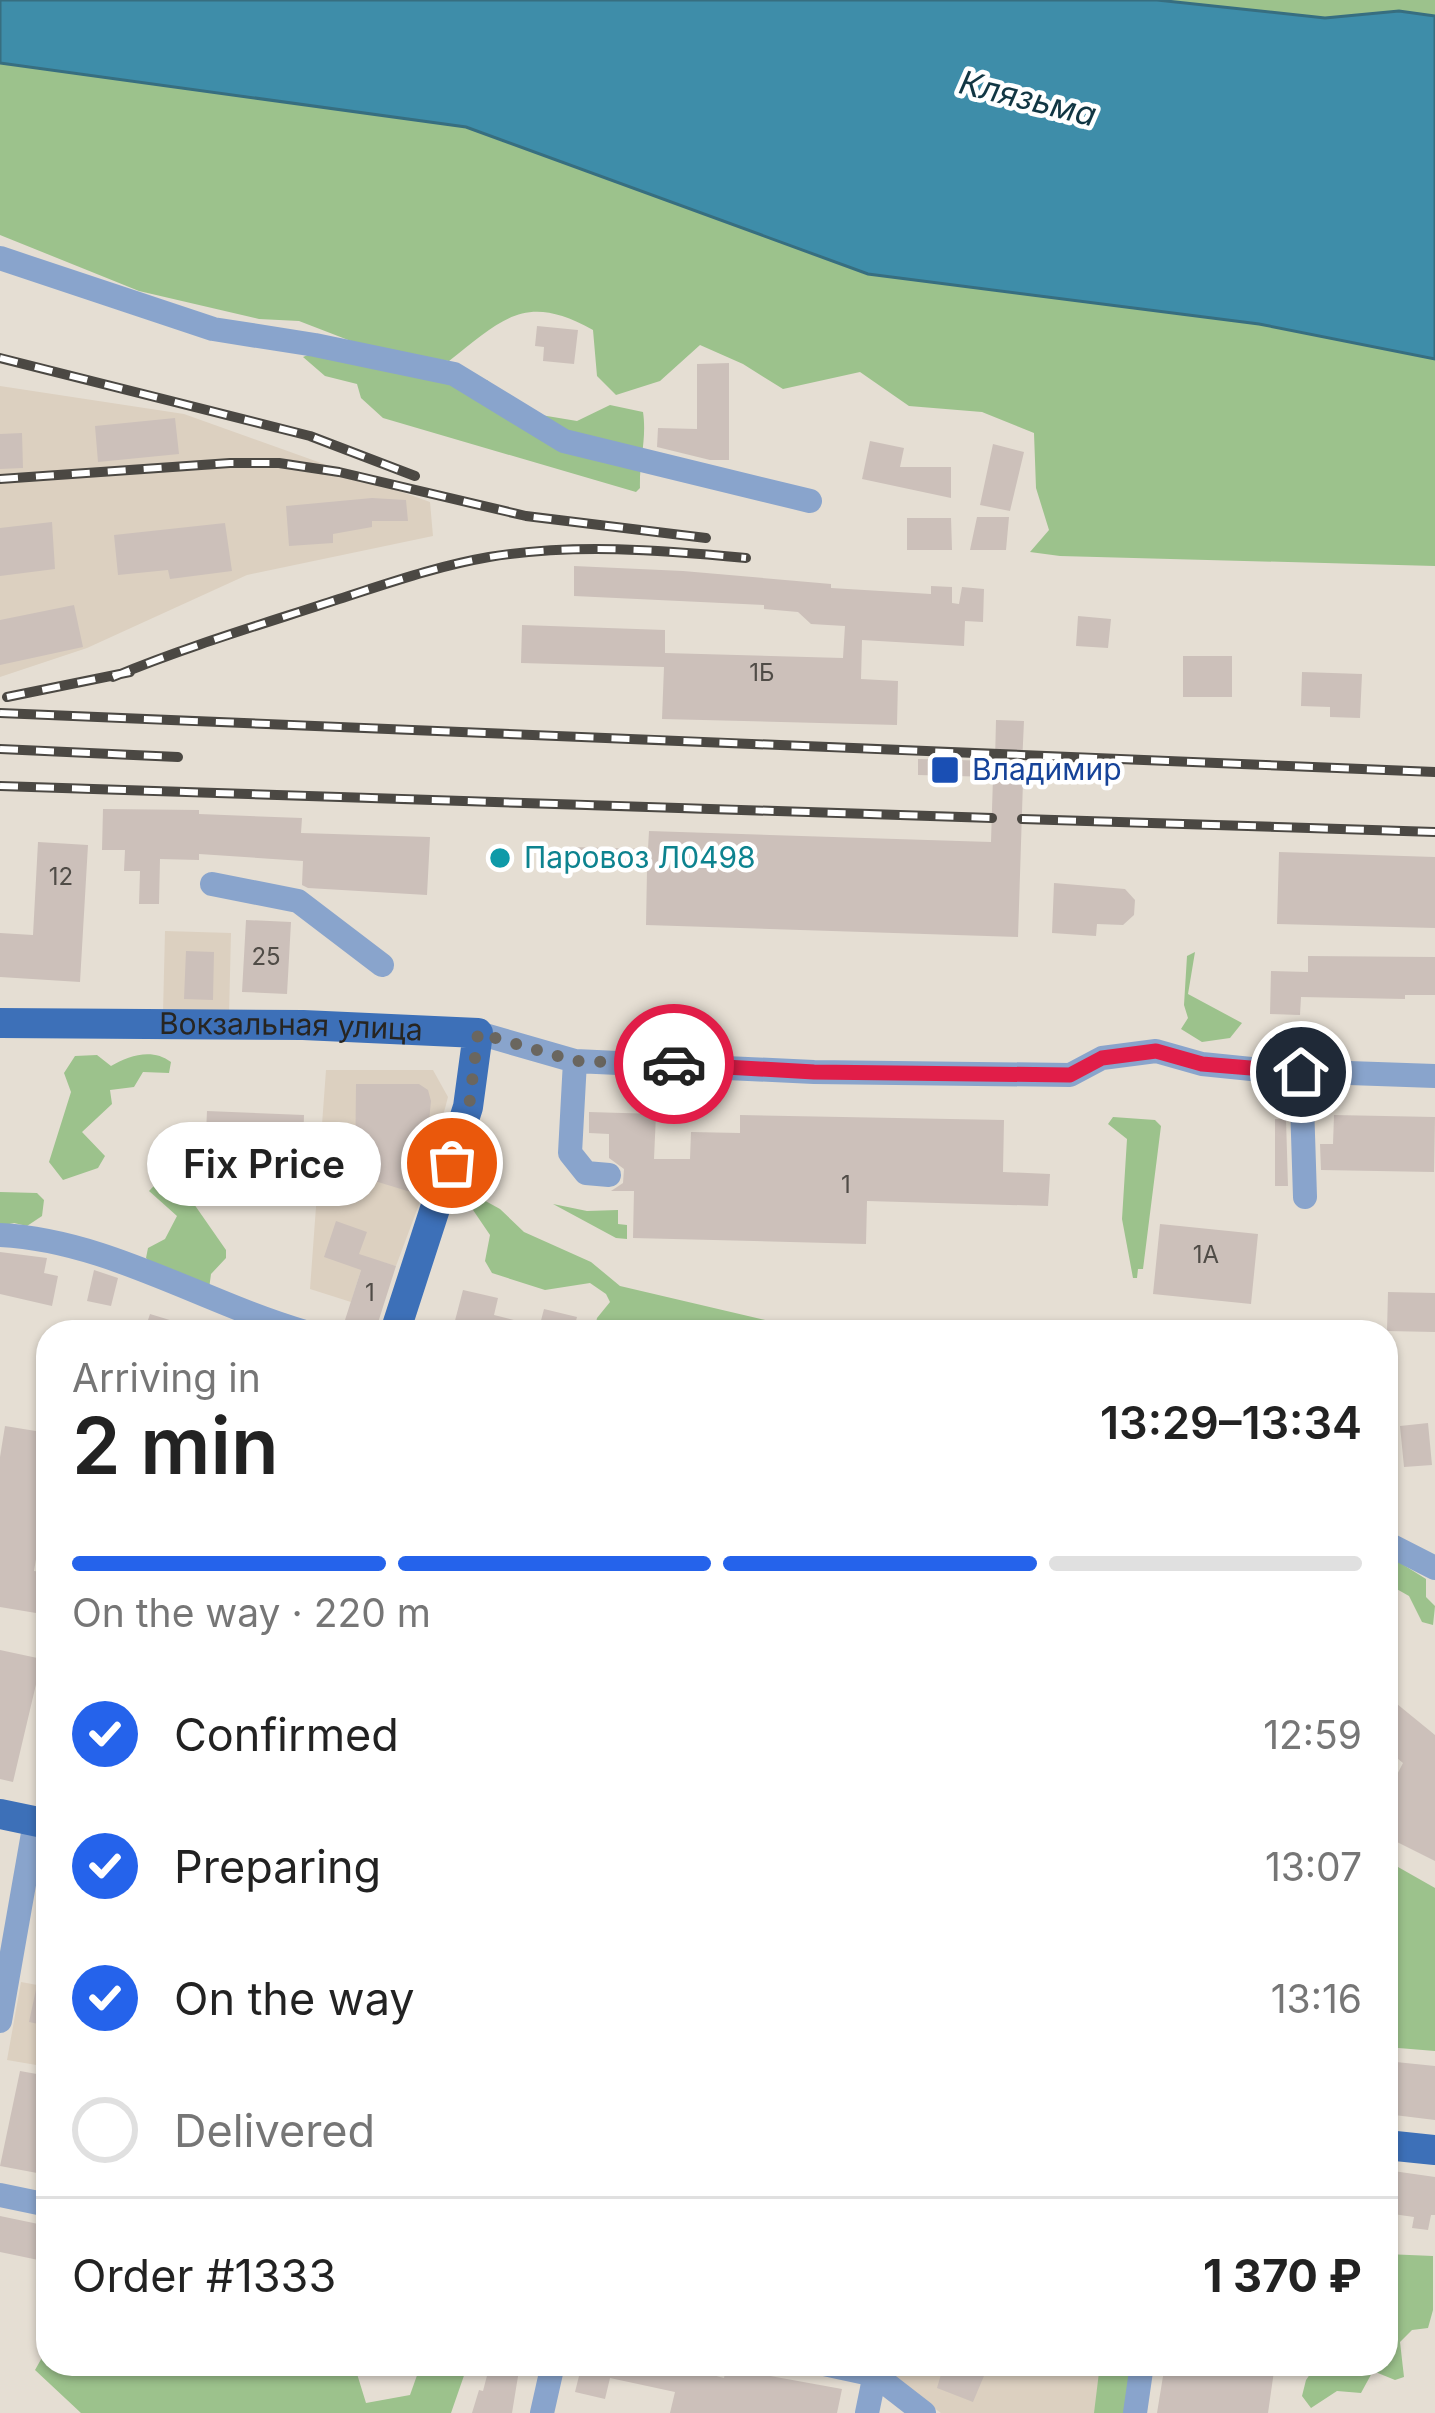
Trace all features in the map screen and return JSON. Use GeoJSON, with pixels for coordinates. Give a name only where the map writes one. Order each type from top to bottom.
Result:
{"type":"FeatureCollection","features":[{"type":"Feature","properties":{"kind":"main road","name":"Вокзальная улица"},"geometry":{"type":"LineString","coordinates":[[0,1023],[303,1025],[478,1033]]}},
{"type":"Feature","properties":{"kind":"main road"},"geometry":{"type":"LineString","coordinates":[[399,1320],[469,1107],[478,1033]]}},
{"type":"Feature","properties":{"kind":"main road"},"geometry":{"type":"LineString","coordinates":[[0,1814],[36,1822]]}},
{"type":"Feature","properties":{"kind":"main road"},"geometry":{"type":"LineString","coordinates":[[1398,2146],[1435,2150]]}},
{"type":"Feature","properties":{"kind":"street"},"geometry":{"type":"LineString","coordinates":[[0,258],[213,329],[454,374],[564,441],[810,501]]}},
{"type":"Feature","properties":{"kind":"street"},"geometry":{"type":"LineString","coordinates":[[212,884],[298,901],[382,965]]}},
{"type":"Feature","properties":{"kind":"street","name":"Вокзальная улица"},"geometry":{"type":"LineString","coordinates":[[478,1033],[575,1061],[814,1072],[1070,1075],[1102,1058],[1156,1051],[1202,1064],[1435,1076]]}},
{"type":"Feature","properties":{"kind":"street"},"geometry":{"type":"LineString","coordinates":[[575,1061],[570,1153],[586,1173],[609,1175]]}},
{"type":"Feature","properties":{"kind":"street"},"geometry":{"type":"LineString","coordinates":[[1301,1072],[1305,1197]]}},
{"type":"Feature","properties":{"kind":"street"},"geometry":{"type":"LineString","coordinates":[[0,1235],[68,1247],[148,1272],[263,1320]]}},
{"type":"Feature","properties":{"kind":"street"},"geometry":{"type":"LineString","coordinates":[[1398,1550],[1435,1568]]}},
{"type":"Feature","properties":{"kind":"street"},"geometry":{"type":"LineString","coordinates":[[0,2021],[36,1851]]}},
{"type":"Feature","properties":{"kind":"street"},"geometry":{"type":"LineString","coordinates":[[0,2195],[36,2202]]}},
{"type":"Feature","properties":{"kind":"street"},"geometry":{"type":"LineString","coordinates":[[542,2413],[550,2376]]}},
{"type":"Feature","properties":{"kind":"street"},"geometry":{"type":"LineString","coordinates":[[867,2413],[875,2376]]}},
{"type":"Feature","properties":{"kind":"street"},"geometry":{"type":"LineString","coordinates":[[884,2376],[924,2413]]}},
{"type":"Feature","properties":{"kind":"street"},"geometry":{"type":"LineString","coordinates":[[1135,2413],[1140,2376]]}},
{"type":"Feature","properties":{"kind":"shaded area"},"geometry":{"type":"Polygon","coordinates":[[[0,386],[184,414],[430,502],[433,536],[247,575],[87,648],[0,677],[0,386]]]}},
{"type":"Feature","properties":{"kind":"shaded area"},"geometry":{"type":"Polygon","coordinates":[[[165,931],[231,933],[229,1015],[163,1013],[165,931]]]}},
{"type":"Feature","properties":{"kind":"shaded area"},"geometry":{"type":"Polygon","coordinates":[[[326,1070],[433,1070],[448,1097],[421,1199],[396,1266],[365,1257],[351,1302],[310,1289],[326,1070]]]}},
{"type":"Feature","properties":{"kind":"shaded area"},"geometry":{"type":"Polygon","coordinates":[[[21,1982],[36,1985],[36,2065],[7,2060],[21,1982]]]}},
{"type":"Feature","properties":{"kind":"shaded area"},"geometry":{"type":"Polygon","coordinates":[[[890,2376],[1117,2376],[1111,2413],[941,2413],[890,2376]]]}},
{"type":"Feature","properties":{"kind":"green space"},"geometry":{"type":"Polygon","coordinates":[[[1157,0],[1435,0],[1435,16],[1399,11],[1325,18],[1157,0]]]}},
{"type":"Feature","properties":{"kind":"green space"},"geometry":{"type":"Polygon","coordinates":[[[0,63],[466,127],[868,274],[1259,324],[1435,359],[1435,566],[1030,552],[1049,530],[1036,488],[1034,433],[982,412],[909,406],[860,372],[783,389],[700,345],[660,381],[616,395],[597,376],[593,330],[549,313],[532,312],[500,323],[449,361],[369,348],[299,321],[259,319],[139,291],[0,235],[0,63]]]}},
{"type":"Feature","properties":{"kind":"green space"},"geometry":{"type":"Polygon","coordinates":[[[329,346],[459,387],[487,380],[523,412],[577,421],[610,405],[643,412],[640,488],[636,492],[383,418],[361,398],[357,384],[325,376],[303,357],[329,346]]]}},
{"type":"Feature","properties":{"kind":"green space"},"geometry":{"type":"Polygon","coordinates":[[[1195,952],[1188,994],[1242,1023],[1230,1038],[1202,1042],[1181,1029],[1188,1018],[1184,1005],[1187,956],[1195,952]]]}},
{"type":"Feature","properties":{"kind":"green space"},"geometry":{"type":"Polygon","coordinates":[[[97,1055],[111,1066],[141,1055],[157,1055],[171,1062],[169,1073],[143,1072],[134,1087],[110,1090],[112,1104],[82,1132],[105,1156],[98,1168],[63,1180],[49,1162],[71,1092],[64,1073],[75,1056],[97,1055]]]}},
{"type":"Feature","properties":{"kind":"green space"},"geometry":{"type":"Polygon","coordinates":[[[1113,1117],[1155,1120],[1161,1126],[1143,1269],[1138,1269],[1137,1278],[1133,1278],[1122,1219],[1127,1139],[1108,1124],[1113,1117]]]}},
{"type":"Feature","properties":{"kind":"green space"},"geometry":{"type":"Polygon","coordinates":[[[170,1169],[180,1169],[194,1204],[226,1250],[226,1258],[211,1274],[209,1289],[146,1258],[148,1248],[165,1239],[177,1216],[149,1191],[170,1169]]]}},
{"type":"Feature","properties":{"kind":"green space"},"geometry":{"type":"Polygon","coordinates":[[[0,1192],[37,1193],[44,1200],[42,1216],[27,1226],[0,1226],[0,1192]]]}},
{"type":"Feature","properties":{"kind":"green space"},"geometry":{"type":"Polygon","coordinates":[[[480,1198],[524,1232],[591,1262],[620,1286],[765,1320],[597,1320],[610,1302],[590,1283],[545,1290],[492,1273],[485,1261],[490,1235],[473,1210],[480,1198]]]}},
{"type":"Feature","properties":{"kind":"green space"},"geometry":{"type":"Polygon","coordinates":[[[553,1204],[587,1211],[618,1210],[618,1224],[627,1225],[627,1239],[616,1238],[553,1204]]]}},
{"type":"Feature","properties":{"kind":"green space"},"geometry":{"type":"Polygon","coordinates":[[[1398,1562],[1426,1579],[1426,1597],[1435,1606],[1433,1625],[1422,1622],[1409,1596],[1398,1590],[1398,1562]]]}},
{"type":"Feature","properties":{"kind":"green space"},"geometry":{"type":"Polygon","coordinates":[[[1398,1867],[1435,1888],[1435,2051],[1398,2048],[1398,1867]]]}},
{"type":"Feature","properties":{"kind":"green space"},"geometry":{"type":"Polygon","coordinates":[[[1398,2255],[1433,2256],[1433,2310],[1428,2328],[1412,2330],[1400,2342],[1404,2377],[1385,2376],[1398,2376],[1398,2255]]]}},
{"type":"Feature","properties":{"kind":"green space"},"geometry":{"type":"Polygon","coordinates":[[[41,2376],[358,2376],[366,2403],[410,2395],[417,2376],[464,2376],[451,2413],[81,2413],[41,2376]]]}},
{"type":"Feature","properties":{"kind":"green space"},"geometry":{"type":"Polygon","coordinates":[[[1099,2376],[1134,2376],[1128,2413],[1094,2413],[1099,2376]]]}},
{"type":"Feature","properties":{"kind":"green space"},"geometry":{"type":"Polygon","coordinates":[[[1309,2376],[1370,2376],[1361,2393],[1337,2391],[1311,2408],[1302,2396],[1309,2376]]]}},
{"type":"Feature","properties":{"kind":"water","name":"Клязьма"},"geometry":{"type":"Polygon","coordinates":[[[0,0],[1157,0],[1325,18],[1399,11],[1435,16],[1435,359],[1259,324],[868,274],[466,127],[0,63],[0,0]]]}},
{"type":"Feature","properties":{"kind":"building"},"geometry":{"type":"Polygon","coordinates":[[[537,326],[578,330],[574,364],[543,361],[544,347],[535,346],[537,326]]]}},
{"type":"Feature","properties":{"kind":"building"},"geometry":{"type":"Polygon","coordinates":[[[729,363],[729,460],[657,447],[658,428],[697,429],[697,364],[729,363]]]}},
{"type":"Feature","properties":{"kind":"building"},"geometry":{"type":"Polygon","coordinates":[[[175,418],[179,454],[98,462],[95,426],[175,418]]]}},
{"type":"Feature","properties":{"kind":"building"},"geometry":{"type":"Polygon","coordinates":[[[22,433],[23,468],[0,469],[0,434],[22,433]]]}},
{"type":"Feature","properties":{"kind":"building"},"geometry":{"type":"Polygon","coordinates":[[[870,441],[904,448],[900,467],[951,467],[951,498],[862,479],[870,441]]]}},
{"type":"Feature","properties":{"kind":"building"},"geometry":{"type":"Polygon","coordinates":[[[993,444],[1024,452],[1010,511],[980,505],[993,444]]]}},
{"type":"Feature","properties":{"kind":"building"},"geometry":{"type":"Polygon","coordinates":[[[372,498],[406,500],[408,521],[372,521],[372,527],[333,534],[333,543],[289,546],[286,506],[372,498]]]}},
{"type":"Feature","properties":{"kind":"building"},"geometry":{"type":"Polygon","coordinates":[[[977,517],[1009,517],[1006,550],[970,550],[977,517]]]}},
{"type":"Feature","properties":{"kind":"building"},"geometry":{"type":"Polygon","coordinates":[[[907,518],[951,518],[952,550],[907,550],[907,518]]]}},
{"type":"Feature","properties":{"kind":"building"},"geometry":{"type":"Polygon","coordinates":[[[52,522],[55,569],[0,576],[0,528],[52,522]]]}},
{"type":"Feature","properties":{"kind":"building"},"geometry":{"type":"Polygon","coordinates":[[[225,523],[232,571],[170,579],[168,570],[118,575],[114,535],[225,523]]]}},
{"type":"Feature","properties":{"kind":"building"},"geometry":{"type":"Polygon","coordinates":[[[574,566],[931,594],[931,586],[952,587],[952,603],[959,604],[962,587],[984,589],[983,622],[965,621],[964,646],[862,640],[861,679],[898,681],[897,725],[662,719],[664,667],[521,663],[522,625],[665,630],[665,653],[843,658],[845,626],[811,624],[798,612],[764,609],[764,605],[574,596],[574,566]]]}},
{"type":"Feature","properties":{"kind":"building"},"geometry":{"type":"Polygon","coordinates":[[[74,605],[83,647],[0,665],[0,620],[74,605]]]}},
{"type":"Feature","properties":{"kind":"building"},"geometry":{"type":"Polygon","coordinates":[[[1078,616],[1111,619],[1108,648],[1076,646],[1078,616]]]}},
{"type":"Feature","properties":{"kind":"building"},"geometry":{"type":"Polygon","coordinates":[[[1183,656],[1232,656],[1232,697],[1183,697],[1183,656]]]}},
{"type":"Feature","properties":{"kind":"building"},"geometry":{"type":"Polygon","coordinates":[[[1302,672],[1362,674],[1360,718],[1330,717],[1330,707],[1301,706],[1302,672]]]}},
{"type":"Feature","properties":{"kind":"building","name":"Владимир"},"geometry":{"type":"Polygon","coordinates":[[[996,720],[1024,721],[1022,765],[1081,767],[1081,783],[1023,781],[1018,937],[646,925],[647,870],[571,869],[571,847],[648,849],[649,831],[991,842],[993,777],[918,775],[918,759],[995,761],[996,720]]]}},
{"type":"Feature","properties":{"kind":"building"},"geometry":{"type":"Polygon","coordinates":[[[103,809],[302,818],[301,833],[430,837],[427,895],[308,888],[302,885],[303,861],[199,854],[199,860],[160,859],[159,904],[139,904],[140,871],[124,871],[125,850],[102,850],[103,809]]]}},
{"type":"Feature","properties":{"kind":"building"},"geometry":{"type":"Polygon","coordinates":[[[38,842],[88,845],[80,982],[0,977],[0,933],[33,935],[38,842]]]}},
{"type":"Feature","properties":{"kind":"building"},"geometry":{"type":"Polygon","coordinates":[[[1279,852],[1435,857],[1435,928],[1277,924],[1279,852]]]}},
{"type":"Feature","properties":{"kind":"building"},"geometry":{"type":"Polygon","coordinates":[[[1054,883],[1125,889],[1135,900],[1134,915],[1123,925],[1097,924],[1096,936],[1052,933],[1054,883]]]}},
{"type":"Feature","properties":{"kind":"building"},"geometry":{"type":"Polygon","coordinates":[[[246,920],[291,922],[287,994],[242,992],[246,920]]]}},
{"type":"Feature","properties":{"kind":"building"},"geometry":{"type":"Polygon","coordinates":[[[186,951],[214,952],[213,1000],[184,999],[186,951]]]}},
{"type":"Feature","properties":{"kind":"building"},"geometry":{"type":"Polygon","coordinates":[[[1308,956],[1435,957],[1435,995],[1301,997],[1300,1015],[1270,1014],[1271,971],[1308,972],[1308,956]]]}},
{"type":"Feature","properties":{"kind":"building"},"geometry":{"type":"Polygon","coordinates":[[[356,1084],[419,1084],[428,1090],[425,1162],[421,1162],[414,1193],[355,1175],[356,1084]]]}},
{"type":"Feature","properties":{"kind":"building"},"geometry":{"type":"Polygon","coordinates":[[[207,1111],[304,1115],[301,1203],[203,1199],[207,1111]]]}},
{"type":"Feature","properties":{"kind":"building"},"geometry":{"type":"Polygon","coordinates":[[[589,1112],[656,1114],[654,1159],[690,1159],[691,1132],[740,1133],[740,1115],[1004,1120],[1003,1172],[1050,1174],[1048,1206],[867,1201],[866,1244],[633,1238],[634,1191],[611,1191],[623,1183],[624,1169],[609,1158],[609,1134],[589,1133],[589,1112]]]}},
{"type":"Feature","properties":{"kind":"building"},"geometry":{"type":"Polygon","coordinates":[[[1334,1115],[1435,1117],[1434,1172],[1321,1170],[1320,1144],[1333,1144],[1334,1115]]]}},
{"type":"Feature","properties":{"kind":"building"},"geometry":{"type":"Polygon","coordinates":[[[1275,1119],[1286,1119],[1288,1186],[1275,1186],[1275,1119]]]}},
{"type":"Feature","properties":{"kind":"building"},"geometry":{"type":"Polygon","coordinates":[[[336,1221],[367,1232],[359,1254],[396,1266],[379,1320],[345,1320],[361,1270],[324,1257],[336,1221]]]}},
{"type":"Feature","properties":{"kind":"building"},"geometry":{"type":"Polygon","coordinates":[[[1160,1224],[1258,1234],[1251,1304],[1153,1294],[1160,1224]]]}},
{"type":"Feature","properties":{"kind":"building"},"geometry":{"type":"Polygon","coordinates":[[[0,1252],[47,1258],[44,1273],[58,1276],[52,1306],[0,1294],[0,1252]]]}},
{"type":"Feature","properties":{"kind":"building"},"geometry":{"type":"Polygon","coordinates":[[[94,1270],[118,1278],[111,1306],[87,1301],[94,1270]]]}},
{"type":"Feature","properties":{"kind":"building"},"geometry":{"type":"Polygon","coordinates":[[[463,1290],[498,1298],[494,1315],[514,1320],[455,1320],[463,1290]]]}},
{"type":"Feature","properties":{"kind":"building"},"geometry":{"type":"Polygon","coordinates":[[[1388,1292],[1435,1293],[1435,1332],[1398,1331],[1398,1320],[1387,1320],[1388,1292]]]}},
{"type":"Feature","properties":{"kind":"building"},"geometry":{"type":"Polygon","coordinates":[[[544,1309],[577,1317],[576,1320],[541,1320],[544,1309]]]}},
{"type":"Feature","properties":{"kind":"building"},"geometry":{"type":"Polygon","coordinates":[[[1428,1423],[1432,1465],[1404,1467],[1400,1426],[1428,1423]]]}},
{"type":"Feature","properties":{"kind":"building"},"geometry":{"type":"Polygon","coordinates":[[[5,1426],[36,1431],[36,1613],[0,1607],[0,1457],[5,1426]]]}},
{"type":"Feature","properties":{"kind":"building"},"geometry":{"type":"Polygon","coordinates":[[[0,1650],[36,1658],[36,1684],[13,1782],[0,1779],[0,1650]]]}},
{"type":"Feature","properties":{"kind":"building"},"geometry":{"type":"Polygon","coordinates":[[[1398,1705],[1435,1735],[1435,1861],[1398,1842],[1398,1773],[1403,1763],[1398,1759],[1398,1705]]]}},
{"type":"Feature","properties":{"kind":"building"},"geometry":{"type":"Polygon","coordinates":[[[36,1989],[36,2023],[29,2022],[36,1989]]]}},
{"type":"Feature","properties":{"kind":"building"},"geometry":{"type":"Polygon","coordinates":[[[1398,2062],[1435,2066],[1435,2120],[1398,2115],[1398,2062]]]}},
{"type":"Feature","properties":{"kind":"building"},"geometry":{"type":"Polygon","coordinates":[[[20,2071],[36,2074],[36,2173],[0,2166],[20,2071]]]}},
{"type":"Feature","properties":{"kind":"building"},"geometry":{"type":"Polygon","coordinates":[[[1398,2172],[1435,2177],[1435,2215],[1431,2215],[1428,2230],[1412,2228],[1414,2217],[1398,2215],[1398,2172]]]}},
{"type":"Feature","properties":{"kind":"building"},"geometry":{"type":"Polygon","coordinates":[[[0,2216],[36,2224],[36,2260],[0,2252],[0,2216]]]}},
{"type":"Feature","properties":{"kind":"building"},"geometry":{"type":"Polygon","coordinates":[[[487,2376],[518,2376],[512,2413],[472,2413],[479,2390],[483,2391],[487,2376]]]}},
{"type":"Feature","properties":{"kind":"building"},"geometry":{"type":"Polygon","coordinates":[[[579,2376],[770,2376],[842,2389],[837,2413],[670,2413],[675,2392],[610,2378],[605,2399],[575,2392],[579,2376]]]}},
{"type":"Feature","properties":{"kind":"building"},"geometry":{"type":"Polygon","coordinates":[[[940,2376],[984,2376],[973,2402],[937,2388],[940,2376]]]}},
{"type":"Feature","properties":{"kind":"building"},"geometry":{"type":"Polygon","coordinates":[[[1163,2376],[1273,2376],[1268,2413],[1157,2413],[1163,2376]]]}},
{"type":"Feature","properties":{"kind":"railway"},"geometry":{"type":"LineString","coordinates":[[0,358],[310,436],[415,476]]}},
{"type":"Feature","properties":{"kind":"railway"},"geometry":{"type":"LineString","coordinates":[[0,479],[279,463],[339,472],[526,516],[706,538]]}},
{"type":"Feature","properties":{"kind":"railway"},"geometry":{"type":"LineString","coordinates":[[113,677],[376,587],[489,557],[585,549],[746,558]]}},
{"type":"Feature","properties":{"kind":"railway"},"geometry":{"type":"LineString","coordinates":[[7,697],[130,672]]}},
{"type":"Feature","properties":{"kind":"railway"},"geometry":{"type":"LineString","coordinates":[[0,713],[1435,772]]}},
{"type":"Feature","properties":{"kind":"railway"},"geometry":{"type":"LineString","coordinates":[[0,749],[178,757]]}},
{"type":"Feature","properties":{"kind":"railway"},"geometry":{"type":"LineString","coordinates":[[0,786],[992,818]]}},
{"type":"Feature","properties":{"kind":"railway"},"geometry":{"type":"LineString","coordinates":[[1022,819],[1435,832]]}},
{"type":"Feature","properties":{"kind":"way so far"},"geometry":{"type":"LineString","coordinates":[[452,1163],[469,1107],[478,1033],[575,1061],[674,1064]]}},
{"type":"Feature","properties":{"kind":"place","name":"Владимир"},"geometry":{"type":"Point","coordinates":[945,770]}},
{"type":"Feature","properties":{"kind":"place","name":"Паровоз Л0498"},"geometry":{"type":"Point","coordinates":[500,858]}},
{"type":"Feature","properties":{"kind":"place","name":"Fix Price"},"geometry":{"type":"Point","coordinates":[452,1163]}},
{"type":"Feature","properties":{"kind":"route"},"geometry":{"type":"LineString","coordinates":[[674,1064],[814,1072],[1070,1075],[1102,1058],[1156,1051],[1202,1064],[1301,1072]]}}]}
